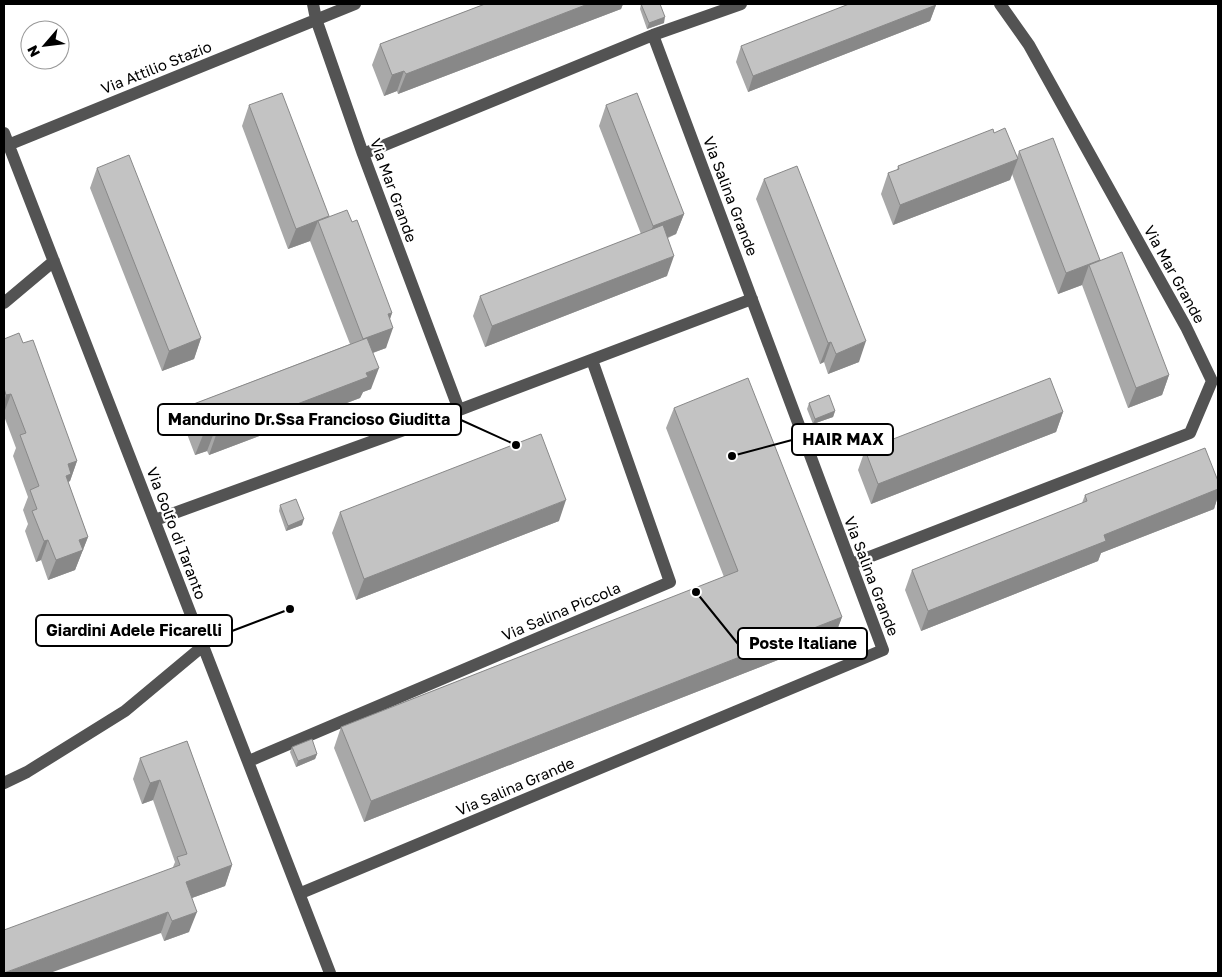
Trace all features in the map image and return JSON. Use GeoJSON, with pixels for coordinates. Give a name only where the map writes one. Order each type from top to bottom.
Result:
{"type":"FeatureCollection","features":[{"type":"Feature","properties":{"kind":"street","name":"Via Mar Grande"},"geometry":{"type":"LineString","coordinates":[[313,4],[316,19],[363,154],[459,410]]}},
{"type":"Feature","properties":{"kind":"street"},"geometry":{"type":"LineString","coordinates":[[316,19],[356,4]]}},
{"type":"Feature","properties":{"kind":"street"},"geometry":{"type":"LineString","coordinates":[[363,154],[653,35],[741,4]]}},
{"type":"Feature","properties":{"kind":"street","name":"Via Mar Grande"},"geometry":{"type":"LineString","coordinates":[[851,564],[1190,433],[1212,381],[1186,327],[1029,45],[1000,4]]}},
{"type":"Feature","properties":{"kind":"street","name":"Via Attilio Stazio"},"geometry":{"type":"LineString","coordinates":[[6,139],[316,19]]}},
{"type":"Feature","properties":{"kind":"street","name":"Via Salina Grande"},"geometry":{"type":"LineString","coordinates":[[301,893],[883,650],[653,35]]}},
{"type":"Feature","properties":{"kind":"street","name":"Via Golfo di Taranto"},"geometry":{"type":"LineString","coordinates":[[6,139],[301,893],[330,973]]}},
{"type":"Feature","properties":{"kind":"street"},"geometry":{"type":"LineString","coordinates":[[4,303],[54,261]]}},
{"type":"Feature","properties":{"kind":"street"},"geometry":{"type":"LineString","coordinates":[[156,520],[459,410],[752,299]]}},
{"type":"Feature","properties":{"kind":"street","name":"Via Salina Piccola"},"geometry":{"type":"LineString","coordinates":[[248,761],[670,582],[592,360]]}},
{"type":"Feature","properties":{"kind":"street"},"geometry":{"type":"LineString","coordinates":[[4,783],[27,772],[125,711],[203,646]]}},
{"type":"Feature","properties":{"kind":"building"},"geometry":{"type":"Polygon","coordinates":[[[485,4],[588,4],[406,74],[404,71],[392,75],[380,44],[485,4]]]}},
{"type":"Feature","properties":{"kind":"building"},"geometry":{"type":"Polygon","coordinates":[[[641,4],[660,4],[665,17],[649,23],[641,4]]]}},
{"type":"Feature","properties":{"kind":"building"},"geometry":{"type":"Polygon","coordinates":[[[849,4],[936,5],[753,76],[741,46],[849,4]]]}},
{"type":"Feature","properties":{"kind":"building"},"geometry":{"type":"Polygon","coordinates":[[[282,93],[329,216],[296,229],[249,105],[282,93]]]}},
{"type":"Feature","properties":{"kind":"building"},"geometry":{"type":"Polygon","coordinates":[[[637,93],[684,214],[653,226],[606,105],[637,93]]]}},
{"type":"Feature","properties":{"kind":"building"},"geometry":{"type":"Polygon","coordinates":[[[1005,128],[1018,159],[900,205],[888,173],[899,169],[898,166],[993,129],[994,133],[1005,128]]]}},
{"type":"Feature","properties":{"kind":"building"},"geometry":{"type":"Polygon","coordinates":[[[1053,138],[1100,260],[1066,273],[1019,151],[1053,138]]]}},
{"type":"Feature","properties":{"kind":"building"},"geometry":{"type":"Polygon","coordinates":[[[129,155],[201,338],[169,351],[97,168],[129,155]]]}},
{"type":"Feature","properties":{"kind":"building"},"geometry":{"type":"Polygon","coordinates":[[[797,166],[866,341],[836,354],[831,342],[828,343],[764,179],[797,166]]]}},
{"type":"Feature","properties":{"kind":"building"},"geometry":{"type":"Polygon","coordinates":[[[347,210],[352,222],[357,220],[392,313],[388,314],[393,328],[363,339],[318,221],[347,210]]]}},
{"type":"Feature","properties":{"kind":"building"},"geometry":{"type":"Polygon","coordinates":[[[663,225],[674,256],[492,326],[480,296],[663,225]]]}},
{"type":"Feature","properties":{"kind":"building"},"geometry":{"type":"Polygon","coordinates":[[[1122,252],[1169,375],[1136,388],[1089,265],[1122,252]]]}},
{"type":"Feature","properties":{"kind":"building"},"geometry":{"type":"Polygon","coordinates":[[[19,333],[23,343],[33,340],[77,461],[68,464],[71,474],[66,476],[88,537],[79,540],[83,550],[56,560],[48,540],[44,541],[32,511],[37,509],[30,490],[39,486],[20,435],[26,433],[11,394],[6,395],[4,388],[4,339],[19,333]]]}},
{"type":"Feature","properties":{"kind":"building"},"geometry":{"type":"Polygon","coordinates":[[[367,338],[379,368],[366,373],[368,377],[216,435],[215,430],[203,435],[191,405],[367,338]]]}},
{"type":"Feature","properties":{"kind":"building"},"geometry":{"type":"Polygon","coordinates":[[[748,378],[842,617],[371,801],[341,727],[738,571],[674,408],[748,378]]]}},
{"type":"Feature","properties":{"kind":"building"},"geometry":{"type":"Polygon","coordinates":[[[1050,378],[1063,412],[878,484],[865,450],[1050,378]]]}},
{"type":"Feature","properties":{"kind":"building"},"geometry":{"type":"Polygon","coordinates":[[[829,395],[835,411],[815,419],[809,403],[829,395]]]}},
{"type":"Feature","properties":{"kind":"building"},"geometry":{"type":"Polygon","coordinates":[[[541,434],[566,500],[364,579],[340,512],[541,434]]]}},
{"type":"Feature","properties":{"kind":"building"},"geometry":{"type":"Polygon","coordinates":[[[1205,448],[1218,481],[1218,489],[1104,535],[1106,541],[928,611],[912,570],[1087,501],[1085,495],[1205,448]]]}},
{"type":"Feature","properties":{"kind":"building"},"geometry":{"type":"Polygon","coordinates":[[[296,499],[304,519],[288,526],[280,505],[296,499]]]}},
{"type":"Feature","properties":{"kind":"building"},"geometry":{"type":"Polygon","coordinates":[[[312,739],[317,754],[298,761],[292,747],[312,739]]]}},
{"type":"Feature","properties":{"kind":"building"},"geometry":{"type":"Polygon","coordinates":[[[187,741],[232,865],[186,882],[197,912],[172,921],[168,912],[4,973],[4,930],[180,865],[177,857],[187,854],[160,780],[150,783],[140,758],[187,741]]]}},
{"type":"Feature","properties":{"kind":"place","name":"Mandurino Dr.Ssa Francioso Giuditta"},"geometry":{"type":"Point","coordinates":[516,445]}},
{"type":"Feature","properties":{"kind":"place","name":"HAIR MAX"},"geometry":{"type":"Point","coordinates":[732,456]}},
{"type":"Feature","properties":{"kind":"place","name":"Poste Italiane"},"geometry":{"type":"Point","coordinates":[696,592]}},
{"type":"Feature","properties":{"kind":"place","name":"Giardini Adele Ficarelli"},"geometry":{"type":"Point","coordinates":[290,609]}}]}
